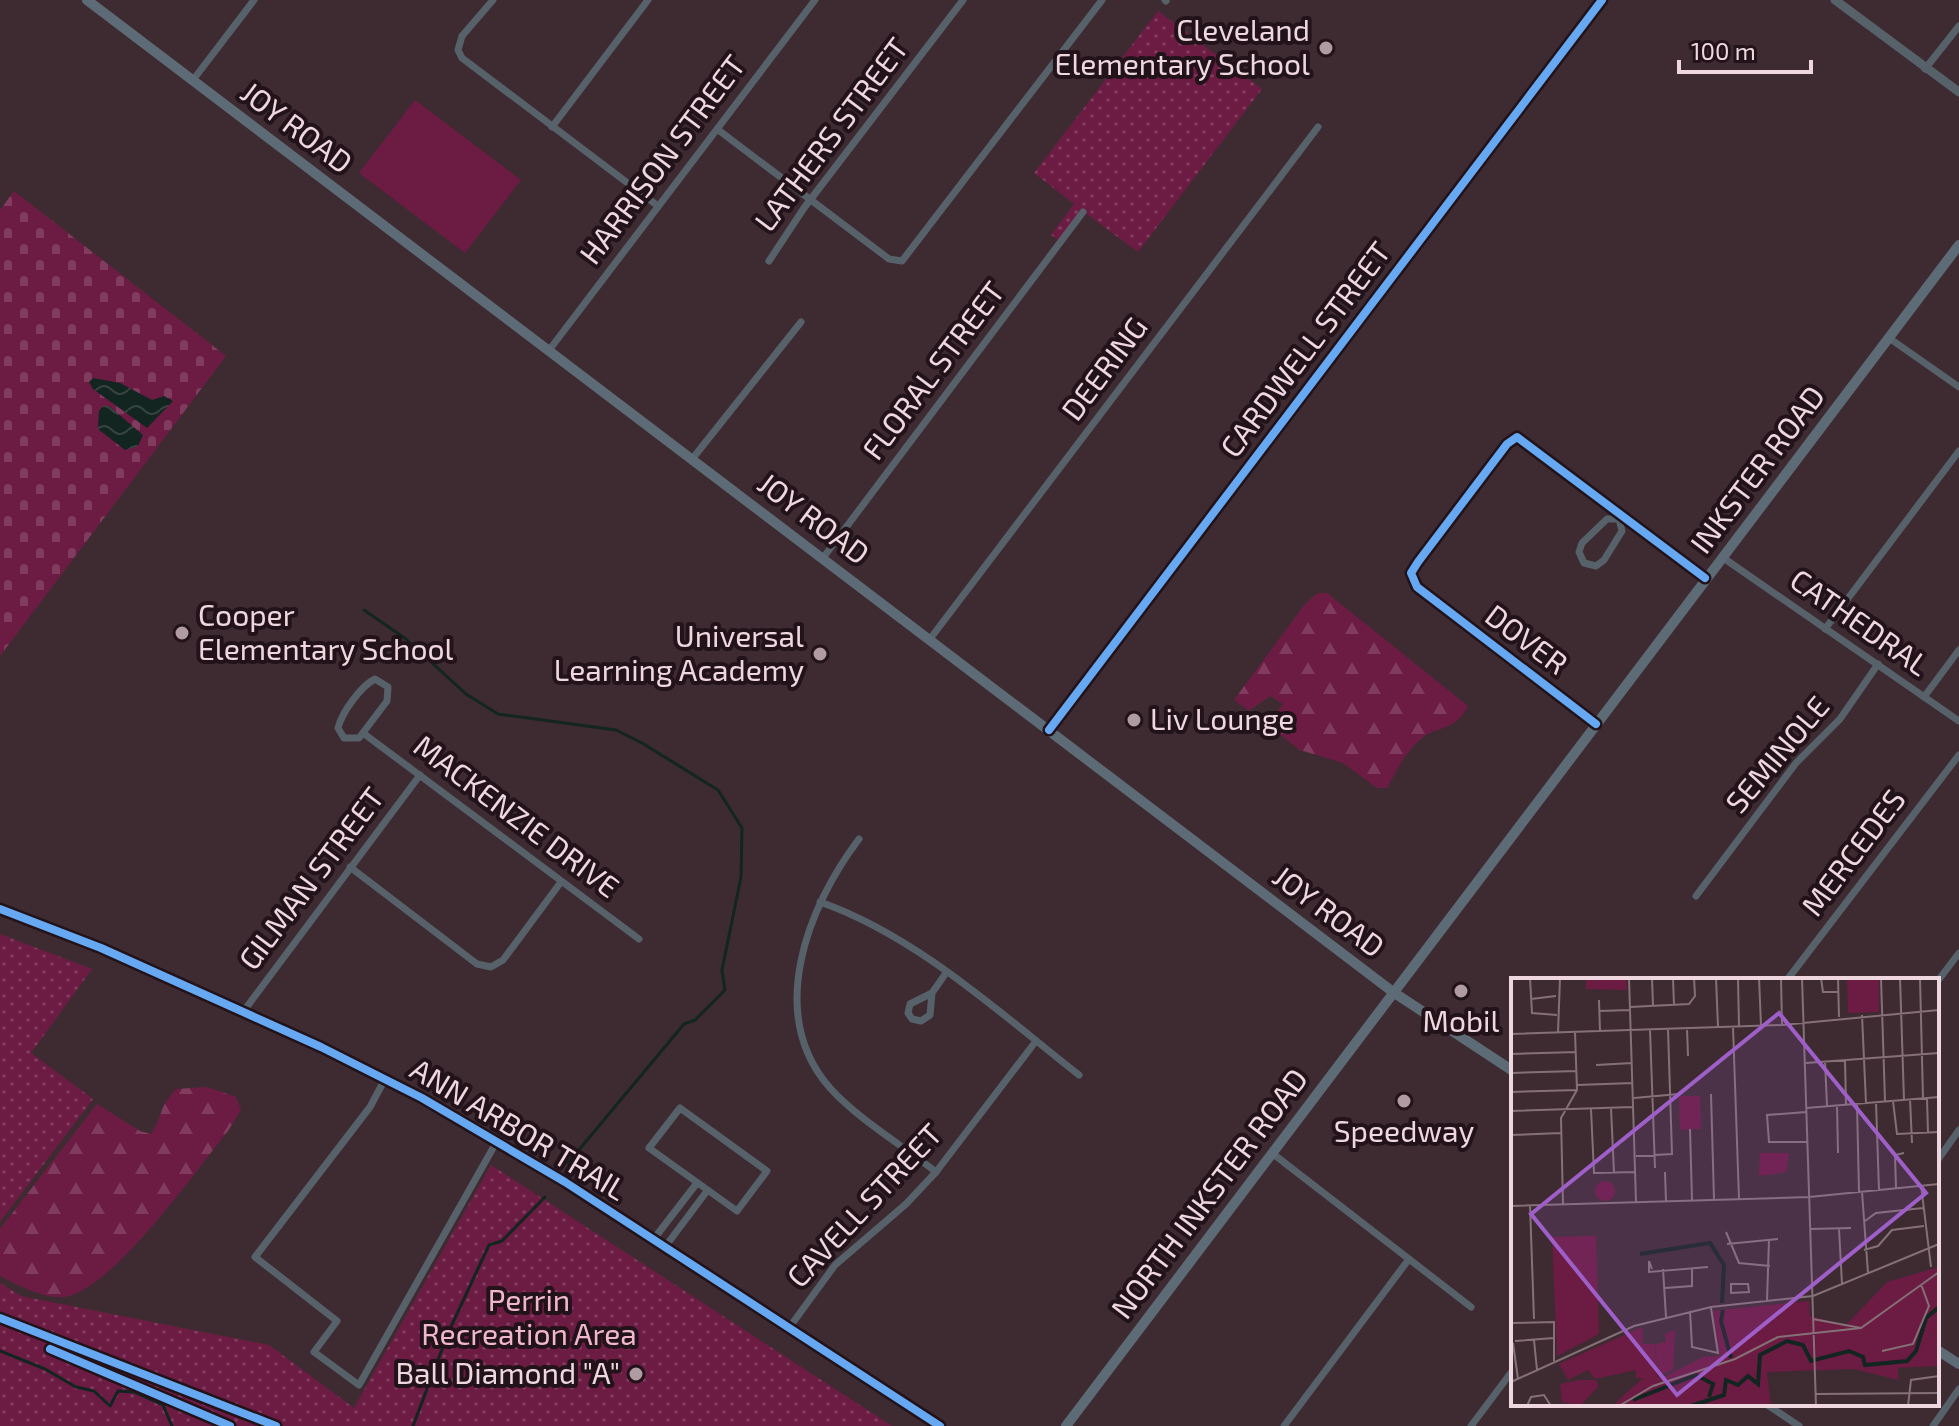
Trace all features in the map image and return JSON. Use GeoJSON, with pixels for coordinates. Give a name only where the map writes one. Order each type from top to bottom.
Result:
{"type":"FeatureCollection","features":[{"type":"Feature","properties":{"kind":"main road","name":"JOY ROAD"},"geometry":{"type":"LineString","coordinates":[[87,0],[1393,992],[1511,1070]]}},
{"type":"Feature","properties":{"kind":"main road","name":"INKSTER ROAD"},"geometry":{"type":"LineString","coordinates":[[1393,992],[1959,245]]}},
{"type":"Feature","properties":{"kind":"main road","name":"NORTH INKSTER ROAD"},"geometry":{"type":"LineString","coordinates":[[1066,1426],[1393,992]]}},
{"type":"Feature","properties":{"kind":"main road"},"geometry":{"type":"LineString","coordinates":[[1939,1351],[1959,1364]]}},
{"type":"Feature","properties":{"kind":"street"},"geometry":{"type":"LineString","coordinates":[[193,80],[254,0]]}},
{"type":"Feature","properties":{"kind":"street"},"geometry":{"type":"LineString","coordinates":[[493,0],[459,44],[458,50],[468,64],[658,206]]}},
{"type":"Feature","properties":{"kind":"street"},"geometry":{"type":"LineString","coordinates":[[552,127],[648,0]]}},
{"type":"Feature","properties":{"kind":"street","name":"HARRISON STREET"},"geometry":{"type":"LineString","coordinates":[[550,349],[815,0]]}},
{"type":"Feature","properties":{"kind":"street","name":"LATHERS STREET"},"geometry":{"type":"LineString","coordinates":[[769,261],[811,200],[963,0]]}},
{"type":"Feature","properties":{"kind":"street"},"geometry":{"type":"LineString","coordinates":[[717,129],[893,261],[905,259],[1102,0]]}},
{"type":"Feature","properties":{"kind":"street","name":"CARDWELL STREET"},"geometry":{"type":"LineString","coordinates":[[1049,730],[1602,0]]}},
{"type":"Feature","properties":{"kind":"street"},"geometry":{"type":"LineString","coordinates":[[1835,0],[1959,92]]}},
{"type":"Feature","properties":{"kind":"street"},"geometry":{"type":"LineString","coordinates":[[1925,69],[1959,26]]}},
{"type":"Feature","properties":{"kind":"street","name":"DEERING"},"geometry":{"type":"LineString","coordinates":[[930,639],[1318,127]]}},
{"type":"Feature","properties":{"kind":"street","name":"FLORAL STREET"},"geometry":{"type":"LineString","coordinates":[[823,558],[1083,212]]}},
{"type":"Feature","properties":{"kind":"street"},"geometry":{"type":"LineString","coordinates":[[693,458],[801,322]]}},
{"type":"Feature","properties":{"kind":"street"},"geometry":{"type":"LineString","coordinates":[[1889,338],[1959,387]]}},
{"type":"Feature","properties":{"kind":"street","name":"DOVER"},"geometry":{"type":"LineString","coordinates":[[1596,724],[1426,595],[1414,584],[1413,568],[1507,444],[1517,437],[1620,517]]}},
{"type":"Feature","properties":{"kind":"street"},"geometry":{"type":"LineString","coordinates":[[1825,629],[1959,451]]}},
{"type":"Feature","properties":{"kind":"street"},"geometry":{"type":"LineString","coordinates":[[1620,517],[1622,531],[1604,560],[1592,566],[1584,563],[1579,552],[1582,543],[1607,519],[1620,517],[1705,578]]}},
{"type":"Feature","properties":{"kind":"street","name":"CATHEDRAL"},"geometry":{"type":"LineString","coordinates":[[1722,557],[1959,721]]}},
{"type":"Feature","properties":{"kind":"street"},"geometry":{"type":"LineString","coordinates":[[1924,697],[1959,650]]}},
{"type":"Feature","properties":{"kind":"street","name":"SEMINOLE"},"geometry":{"type":"LineString","coordinates":[[1696,896],[1796,763],[1840,719],[1878,664]]}},
{"type":"Feature","properties":{"kind":"street","name":"MACKENZIE DRIVE"},"geometry":{"type":"LineString","coordinates":[[381,680],[388,687],[389,696],[363,733],[356,740],[344,738],[338,723],[366,684],[381,680]]}},
{"type":"Feature","properties":{"kind":"street","name":"MACKENZIE DRIVE"},"geometry":{"type":"LineString","coordinates":[[363,733],[639,939]]}},
{"type":"Feature","properties":{"kind":"street","name":"MERCEDES"},"geometry":{"type":"LineString","coordinates":[[1789,978],[1959,755]]}},
{"type":"Feature","properties":{"kind":"street","name":"GILMAN STREET"},"geometry":{"type":"LineString","coordinates":[[243,1012],[420,775]]}},
{"type":"Feature","properties":{"kind":"street"},"geometry":{"type":"LineString","coordinates":[[859,839],[820,902],[806,939],[797,984],[799,1019],[809,1055],[841,1098],[936,1172]]}},
{"type":"Feature","properties":{"kind":"street"},"geometry":{"type":"LineString","coordinates":[[350,867],[477,964],[487,967],[503,960],[561,882]]}},
{"type":"Feature","properties":{"kind":"street"},"geometry":{"type":"LineString","coordinates":[[820,902],[885,930],[1079,1075]]}},
{"type":"Feature","properties":{"kind":"street","name":"ANN ARBOR TRAIL"},"geometry":{"type":"LineString","coordinates":[[0,909],[59,930],[385,1079],[497,1141],[940,1426]]}},
{"type":"Feature","properties":{"kind":"street"},"geometry":{"type":"LineString","coordinates":[[1939,979],[1959,953]]}},
{"type":"Feature","properties":{"kind":"street"},"geometry":{"type":"LineString","coordinates":[[932,993],[946,973]]}},
{"type":"Feature","properties":{"kind":"street","name":"CAVELL STREET"},"geometry":{"type":"LineString","coordinates":[[789,1328],[835,1265],[906,1204],[936,1172],[1036,1041]]}},
{"type":"Feature","properties":{"kind":"street"},"geometry":{"type":"LineString","coordinates":[[385,1079],[370,1107],[255,1257],[337,1321],[314,1352],[359,1385],[497,1141]]}},
{"type":"Feature","properties":{"kind":"street"},"geometry":{"type":"LineString","coordinates":[[680,1108],[767,1171],[737,1211],[697,1183],[649,1148],[680,1108]]}},
{"type":"Feature","properties":{"kind":"street"},"geometry":{"type":"LineString","coordinates":[[1939,1158],[1959,1130]]}},
{"type":"Feature","properties":{"kind":"street"},"geometry":{"type":"LineString","coordinates":[[1272,1153],[1471,1307]]}},
{"type":"Feature","properties":{"kind":"street"},"geometry":{"type":"LineString","coordinates":[[653,1240],[697,1183]]}},
{"type":"Feature","properties":{"kind":"street"},"geometry":{"type":"LineString","coordinates":[[665,1247],[707,1191]]}},
{"type":"Feature","properties":{"kind":"street"},"geometry":{"type":"LineString","coordinates":[[1284,1426],[1409,1259]]}},
{"type":"Feature","properties":{"kind":"street"},"geometry":{"type":"LineString","coordinates":[[0,1318],[276,1426]]}},
{"type":"Feature","properties":{"kind":"street"},"geometry":{"type":"LineString","coordinates":[[1471,1426],[1511,1373]]}},
{"type":"Feature","properties":{"kind":"street"},"geometry":{"type":"LineString","coordinates":[[1933,1426],[1959,1389]]}},
{"type":"Feature","properties":{"kind":"street"},"geometry":{"type":"LineString","coordinates":[[1769,1406],[1799,1426]]}},
{"type":"Feature","properties":{"kind":"green space"},"geometry":{"type":"Polygon","coordinates":[[[1158,11],[1262,89],[1138,252],[1084,212],[1061,242],[1051,235],[1074,204],[1034,173],[1158,11]]]}},
{"type":"Feature","properties":{"kind":"green space"},"geometry":{"type":"Polygon","coordinates":[[[415,100],[521,180],[465,253],[359,173],[415,100]]]}},
{"type":"Feature","properties":{"kind":"green space"},"geometry":{"type":"Polygon","coordinates":[[[14,191],[226,356],[0,656],[0,210],[14,191]]]}},
{"type":"Feature","properties":{"kind":"green space"},"geometry":{"type":"Polygon","coordinates":[[[1318,593],[1327,593],[1468,706],[1457,721],[1415,744],[1387,788],[1377,788],[1343,763],[1300,750],[1274,730],[1273,719],[1283,704],[1270,696],[1249,711],[1234,700],[1305,604],[1318,593]]]}},
{"type":"Feature","properties":{"kind":"green space"},"geometry":{"type":"Polygon","coordinates":[[[0,934],[92,969],[31,1053],[93,1099],[0,1222],[0,934]]]}},
{"type":"Feature","properties":{"kind":"green space"},"geometry":{"type":"Polygon","coordinates":[[[207,1087],[236,1097],[241,1110],[175,1199],[106,1274],[84,1289],[64,1297],[39,1294],[0,1276],[0,1229],[97,1104],[140,1131],[151,1134],[166,1101],[176,1089],[207,1087]]]}},
{"type":"Feature","properties":{"kind":"green space","name":"Perrin Recreation Area"},"geometry":{"type":"Polygon","coordinates":[[[491,1165],[892,1426],[0,1426],[0,1283],[21,1296],[269,1345],[354,1408],[491,1165]]]}},
{"type":"Feature","properties":{"kind":"water"},"geometry":{"type":"Polygon","coordinates":[[[93,378],[120,383],[152,400],[164,396],[173,401],[147,428],[93,389],[89,382],[93,378]]]}},
{"type":"Feature","properties":{"kind":"water"},"geometry":{"type":"Polygon","coordinates":[[[103,406],[109,406],[143,435],[138,446],[125,450],[98,429],[99,411],[103,406]]]}},
{"type":"Feature","properties":{"kind":"waterway"},"geometry":{"type":"LineString","coordinates":[[364,610],[406,639],[466,694],[498,714],[616,730],[642,743],[718,790],[742,828],[741,877],[722,970],[725,990],[695,1020],[684,1024],[568,1163]]}},
{"type":"Feature","properties":{"kind":"waterway"},"geometry":{"type":"LineString","coordinates":[[413,1426],[449,1331],[489,1245],[502,1241],[545,1197]]}},
{"type":"Feature","properties":{"kind":"waterway"},"geometry":{"type":"LineString","coordinates":[[0,1351],[45,1369],[76,1387],[94,1391],[110,1406],[118,1391],[134,1392],[163,1405],[172,1426]]}},
{"type":"Feature","properties":{"kind":"cycle path"},"geometry":{"type":"LineString","coordinates":[[1049,730],[1602,0]]}},
{"type":"Feature","properties":{"kind":"cycle path"},"geometry":{"type":"LineString","coordinates":[[1596,724],[1417,587],[1411,573],[1418,562],[1507,444],[1517,437],[1705,578]]}},
{"type":"Feature","properties":{"kind":"cycle path"},"geometry":{"type":"LineString","coordinates":[[0,909],[101,948],[321,1047],[422,1098],[565,1182],[940,1426]]}},
{"type":"Feature","properties":{"kind":"cycle path"},"geometry":{"type":"LineString","coordinates":[[0,1318],[276,1426]]}},
{"type":"Feature","properties":{"kind":"cycle path"},"geometry":{"type":"LineString","coordinates":[[50,1349],[230,1426]]}},
{"type":"Feature","properties":{"kind":"place","name":"Cleveland Elementary School"},"geometry":{"type":"Point","coordinates":[1326,48]}},
{"type":"Feature","properties":{"kind":"place","name":"Cooper Elementary School"},"geometry":{"type":"Point","coordinates":[182,633]}},
{"type":"Feature","properties":{"kind":"place","name":"Universal Learning Academy"},"geometry":{"type":"Point","coordinates":[820,654]}},
{"type":"Feature","properties":{"kind":"place","name":"Liv Lounge"},"geometry":{"type":"Point","coordinates":[1134,720]}},
{"type":"Feature","properties":{"kind":"place","name":"Mobil"},"geometry":{"type":"Point","coordinates":[1461,991]}},
{"type":"Feature","properties":{"kind":"place","name":"Speedway"},"geometry":{"type":"Point","coordinates":[1404,1101]}},
{"type":"Feature","properties":{"kind":"place","name":"Ball Diamond \"A\""},"geometry":{"type":"Point","coordinates":[636,1374]}}]}
